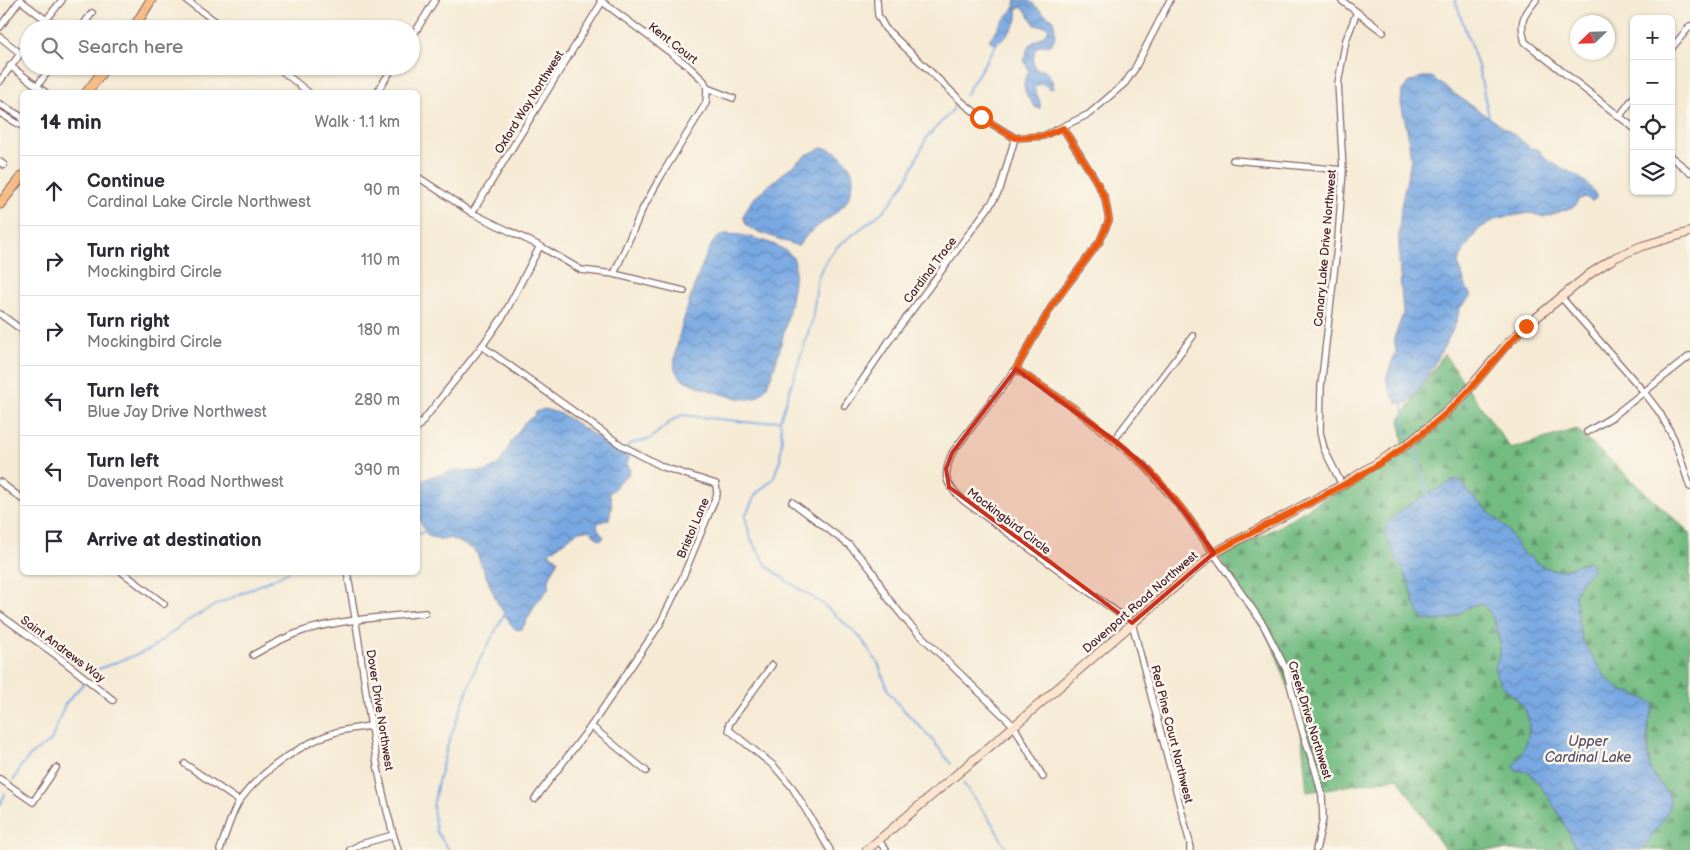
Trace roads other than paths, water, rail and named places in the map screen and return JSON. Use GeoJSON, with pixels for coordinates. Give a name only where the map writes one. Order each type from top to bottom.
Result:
{"type":"FeatureCollection","features":[{"type":"Feature","properties":{"kind":"main road"},"geometry":{"type":"LineString","coordinates":[[138,20],[150,0]]}},
{"type":"Feature","properties":{"kind":"main road"},"geometry":{"type":"LineString","coordinates":[[89,90],[100,75]]}},
{"type":"Feature","properties":{"kind":"main road"},"geometry":{"type":"LineString","coordinates":[[0,204],[20,179]]}},
{"type":"Feature","properties":{"kind":"street"},"geometry":{"type":"LineString","coordinates":[[0,27],[20,0],[46,20],[62,0]]}},
{"type":"Feature","properties":{"kind":"street"},"geometry":{"type":"LineString","coordinates":[[186,0],[214,20]]}},
{"type":"Feature","properties":{"kind":"street"},"geometry":{"type":"LineString","coordinates":[[420,24],[435,0]]}},
{"type":"Feature","properties":{"kind":"street"},"geometry":{"type":"LineString","coordinates":[[877,0],[878,15],[885,28],[962,102],[981,117],[1015,138],[1043,136],[1063,128],[1089,114],[1125,83],[1134,70],[1170,0]]}},
{"type":"Feature","properties":{"kind":"street"},"geometry":{"type":"LineString","coordinates":[[1341,0],[1383,32]]}},
{"type":"Feature","properties":{"kind":"street"},"geometry":{"type":"LineString","coordinates":[[1536,0],[1524,15],[1521,29],[1525,42],[1630,125]]}},
{"type":"Feature","properties":{"kind":"street","name":"Kent Court"},"geometry":{"type":"LineString","coordinates":[[601,1],[686,65],[704,81],[707,88],[733,98]]}},
{"type":"Feature","properties":{"kind":"street","name":"Oxford Way Northwest"},"geometry":{"type":"LineString","coordinates":[[472,213],[601,1]]}},
{"type":"Feature","properties":{"kind":"street","name":"Canary Lake Drive Northwest"},"geometry":{"type":"LineString","coordinates":[[1342,485],[1324,449],[1320,432],[1321,386],[1338,239],[1342,170],[1338,83],[1346,40],[1357,12]]}},
{"type":"Feature","properties":{"kind":"street"},"geometry":{"type":"LineString","coordinates":[[87,20],[92,13]]}},
{"type":"Feature","properties":{"kind":"street"},"geometry":{"type":"LineString","coordinates":[[1675,45],[1690,26]]}},
{"type":"Feature","properties":{"kind":"street"},"geometry":{"type":"LineString","coordinates":[[0,37],[20,52],[0,81]]}},
{"type":"Feature","properties":{"kind":"street"},"geometry":{"type":"LineString","coordinates":[[10,66],[20,74]]}},
{"type":"Feature","properties":{"kind":"street"},"geometry":{"type":"LineString","coordinates":[[22,75],[43,90]]}},
{"type":"Feature","properties":{"kind":"street"},"geometry":{"type":"LineString","coordinates":[[36,86],[45,75]]}},
{"type":"Feature","properties":{"kind":"street"},"geometry":{"type":"LineString","coordinates":[[287,75],[306,90]]}},
{"type":"Feature","properties":{"kind":"street"},"geometry":{"type":"LineString","coordinates":[[377,90],[388,75]]}},
{"type":"Feature","properties":{"kind":"street"},"geometry":{"type":"LineString","coordinates":[[614,274],[660,176],[706,103],[707,88]]}},
{"type":"Feature","properties":{"kind":"street"},"geometry":{"type":"LineString","coordinates":[[1619,117],[1630,102]]}},
{"type":"Feature","properties":{"kind":"street"},"geometry":{"type":"LineString","coordinates":[[0,104],[20,117]]}},
{"type":"Feature","properties":{"kind":"street"},"geometry":{"type":"LineString","coordinates":[[8,118],[12,111]]}},
{"type":"Feature","properties":{"kind":"street"},"geometry":{"type":"LineString","coordinates":[[0,113],[20,125]]}},
{"type":"Feature","properties":{"kind":"street","name":"Mockingbird Circle"},"geometry":{"type":"LineString","coordinates":[[1063,128],[1102,192],[1109,220],[1100,241],[1053,304],[1016,369],[952,454],[946,469],[949,487],[964,501],[1132,622]]}},
{"type":"Feature","properties":{"kind":"street","name":"Cardinal Trace"},"geometry":{"type":"LineString","coordinates":[[845,406],[889,341],[991,204],[1000,189],[1015,138]]}},
{"type":"Feature","properties":{"kind":"street"},"geometry":{"type":"LineString","coordinates":[[1233,160],[1342,170]]}},
{"type":"Feature","properties":{"kind":"street"},"geometry":{"type":"LineString","coordinates":[[1675,160],[1690,172]]}},
{"type":"Feature","properties":{"kind":"street"},"geometry":{"type":"LineString","coordinates":[[420,178],[472,213],[540,246],[581,270],[614,274],[684,291]]}},
{"type":"Feature","properties":{"kind":"street","name":"Davenport Road Northwest"},"geometry":{"type":"LineString","coordinates":[[867,850],[1214,553],[1342,485],[1409,443],[1444,414],[1475,384],[1506,345],[1591,273],[1616,257],[1642,246],[1690,232]]}},
{"type":"Feature","properties":{"kind":"street"},"geometry":{"type":"LineString","coordinates":[[420,424],[504,315],[540,246]]}},
{"type":"Feature","properties":{"kind":"street"},"geometry":{"type":"LineString","coordinates":[[1561,297],[1660,413],[1674,439],[1690,487]]}},
{"type":"Feature","properties":{"kind":"street"},"geometry":{"type":"LineString","coordinates":[[0,314],[20,329]]}},
{"type":"Feature","properties":{"kind":"street"},"geometry":{"type":"LineString","coordinates":[[1114,440],[1193,336]]}},
{"type":"Feature","properties":{"kind":"street","name":"Bristol Lane"},"geometry":{"type":"LineString","coordinates":[[482,346],[631,451],[663,467],[716,484],[718,496],[700,532],[682,579],[660,624],[591,726]]}},
{"type":"Feature","properties":{"kind":"street"},"geometry":{"type":"LineString","coordinates":[[1587,432],[1612,417],[1690,356]]}},
{"type":"Feature","properties":{"kind":"street","name":"Creek Drive Northwest"},"geometry":{"type":"LineString","coordinates":[[1016,369],[1074,408],[1145,466],[1186,514],[1263,624],[1286,668],[1302,730],[1322,795],[1323,819],[1316,850]]}},
{"type":"Feature","properties":{"kind":"street"},"geometry":{"type":"LineString","coordinates":[[0,482],[20,497]]}},
{"type":"Feature","properties":{"kind":"street"},"geometry":{"type":"LineString","coordinates":[[792,502],[849,545],[873,572],[887,597],[909,624],[1014,726],[1043,776]]}},
{"type":"Feature","properties":{"kind":"street"},"geometry":{"type":"LineString","coordinates":[[126,575],[164,604]]}},
{"type":"Feature","properties":{"kind":"street","name":"Dover Drive Northwest"},"geometry":{"type":"LineString","coordinates":[[348,575],[356,619],[370,726],[393,835],[398,850]]}},
{"type":"Feature","properties":{"kind":"street"},"geometry":{"type":"LineString","coordinates":[[253,655],[275,642],[305,630],[356,619],[425,613]]}},
{"type":"Feature","properties":{"kind":"street","name":"Saint Andrews Way"},"geometry":{"type":"LineString","coordinates":[[0,615],[56,655],[113,700]]}},
{"type":"Feature","properties":{"kind":"street","name":"Red Pine Court Northwest"},"geometry":{"type":"LineString","coordinates":[[1132,622],[1190,850]]}},
{"type":"Feature","properties":{"kind":"street"},"geometry":{"type":"LineString","coordinates":[[772,665],[729,724],[729,730],[774,766],[792,787],[830,850]]}},
{"type":"Feature","properties":{"kind":"street"},"geometry":{"type":"LineString","coordinates":[[220,850],[239,801],[262,777],[287,757],[311,742],[337,732],[370,726]]}},
{"type":"Feature","properties":{"kind":"street"},"geometry":{"type":"LineString","coordinates":[[535,799],[591,726],[646,771]]}},
{"type":"Feature","properties":{"kind":"street"},"geometry":{"type":"LineString","coordinates":[[185,764],[239,801]]}},
{"type":"Feature","properties":{"kind":"street"},"geometry":{"type":"LineString","coordinates":[[0,779],[33,802],[56,768]]}},
{"type":"Feature","properties":{"kind":"street"},"geometry":{"type":"LineString","coordinates":[[350,850],[361,844],[393,835]]}},
{"type":"Feature","properties":{"kind":"street"},"geometry":{"type":"LineString","coordinates":[[878,840],[886,850]]}},
{"type":"Feature","properties":{"kind":"water"},"geometry":{"type":"Polygon","coordinates":[[[1016,0],[1029,0],[1044,14],[1053,19],[1054,40],[1049,46],[1041,45],[1035,49],[1033,61],[1035,69],[1044,70],[1051,78],[1054,88],[1050,89],[1042,84],[1034,87],[1040,108],[1036,108],[1029,100],[1025,91],[1024,81],[1029,71],[1024,60],[1029,45],[1042,37],[1049,29],[1046,26],[1035,25],[1021,7],[1017,10],[1017,21],[1012,30],[995,44],[989,40],[1012,11],[1016,0]]]}},
{"type":"Feature","properties":{"kind":"water"},"geometry":{"type":"Polygon","coordinates":[[[1421,77],[1432,77],[1515,135],[1530,148],[1538,149],[1549,161],[1583,180],[1594,191],[1597,198],[1592,201],[1585,197],[1578,200],[1574,207],[1544,217],[1530,213],[1498,218],[1479,229],[1465,248],[1458,263],[1471,296],[1459,309],[1454,328],[1420,388],[1409,402],[1402,404],[1397,403],[1386,378],[1396,351],[1394,338],[1403,314],[1399,232],[1401,206],[1411,160],[1407,129],[1401,104],[1402,91],[1408,83],[1421,77]]]}},
{"type":"Feature","properties":{"kind":"water"},"geometry":{"type":"Polygon","coordinates":[[[822,148],[836,152],[851,169],[853,181],[851,191],[843,206],[808,234],[798,246],[751,229],[746,224],[743,216],[752,200],[808,154],[822,148]]]}},
{"type":"Feature","properties":{"kind":"water"},"geometry":{"type":"Polygon","coordinates":[[[725,234],[742,235],[774,244],[790,254],[794,260],[794,282],[791,299],[774,370],[767,386],[757,397],[752,399],[727,396],[695,385],[681,377],[675,369],[677,345],[687,307],[700,270],[712,244],[716,239],[725,234]]]}},
{"type":"Feature","properties":{"kind":"water"},"geometry":{"type":"Polygon","coordinates":[[[544,409],[562,414],[615,449],[625,452],[629,457],[627,464],[630,469],[627,476],[609,493],[612,503],[609,519],[598,523],[597,527],[604,538],[599,540],[590,530],[584,530],[573,534],[558,547],[549,551],[558,560],[549,579],[549,588],[535,605],[522,629],[517,630],[512,626],[497,602],[477,554],[473,549],[450,538],[443,540],[428,536],[420,522],[420,482],[430,477],[459,470],[485,472],[494,467],[500,463],[525,422],[534,416],[536,412],[544,409]]]}},
{"type":"Feature","properties":{"kind":"water","name":"Upper Cardinal Lake"},"geometry":{"type":"Polygon","coordinates":[[[1455,480],[1460,480],[1471,495],[1506,528],[1523,554],[1538,564],[1552,570],[1564,570],[1588,561],[1592,563],[1593,569],[1580,583],[1575,594],[1580,633],[1585,645],[1605,676],[1615,686],[1624,692],[1633,693],[1654,704],[1648,730],[1649,762],[1652,773],[1670,798],[1670,804],[1669,809],[1643,850],[1576,850],[1556,810],[1530,772],[1515,770],[1514,766],[1527,741],[1529,724],[1523,706],[1503,686],[1497,676],[1495,667],[1500,652],[1500,640],[1493,618],[1485,607],[1481,604],[1474,605],[1450,619],[1440,621],[1424,620],[1417,610],[1409,583],[1386,537],[1385,527],[1401,511],[1455,480]]]}},
{"type":"Feature","properties":{"kind":"waterway"},"geometry":{"type":"LineString","coordinates":[[1455,0],[1478,66],[1489,117]]}},
{"type":"Feature","properties":{"kind":"waterway"},"geometry":{"type":"LineString","coordinates":[[965,95],[999,40]]}},
{"type":"Feature","properties":{"kind":"waterway"},"geometry":{"type":"LineString","coordinates":[[951,764],[930,737],[898,704],[888,690],[878,663],[861,638],[823,604],[767,566],[751,539],[745,516],[756,494],[773,479],[780,460],[782,438],[780,420],[812,321],[818,277],[826,261],[838,246],[881,213],[892,201],[907,179],[927,137],[952,111],[954,106]]}},
{"type":"Feature","properties":{"kind":"waterway"},"geometry":{"type":"LineString","coordinates":[[1403,404],[1404,424],[1407,435]]}},
{"type":"Feature","properties":{"kind":"waterway"},"geometry":{"type":"LineString","coordinates":[[627,448],[629,444],[650,439],[671,421],[682,415],[755,423],[780,420]]}},
{"type":"Feature","properties":{"kind":"waterway"},"geometry":{"type":"LineString","coordinates":[[1415,449],[1428,495]]}},
{"type":"Feature","properties":{"kind":"waterway"},"geometry":{"type":"LineString","coordinates":[[420,533],[426,531]]}},
{"type":"Feature","properties":{"kind":"waterway"},"geometry":{"type":"LineString","coordinates":[[93,671],[149,650],[187,621],[212,607],[281,575]]}},
{"type":"Feature","properties":{"kind":"waterway"},"geometry":{"type":"LineString","coordinates":[[449,850],[436,831],[433,808],[437,786],[447,747],[476,667],[505,613]]}},
{"type":"Feature","properties":{"kind":"waterway"},"geometry":{"type":"LineString","coordinates":[[14,780],[21,766],[33,753],[51,741],[65,704],[83,684]]}},
{"type":"Feature","properties":{"kind":"waterway"},"geometry":{"type":"LineString","coordinates":[[963,783],[992,823],[1007,850]]}},
{"type":"Feature","properties":{"kind":"waterway"},"geometry":{"type":"LineString","coordinates":[[0,806],[5,794]]}}]}
